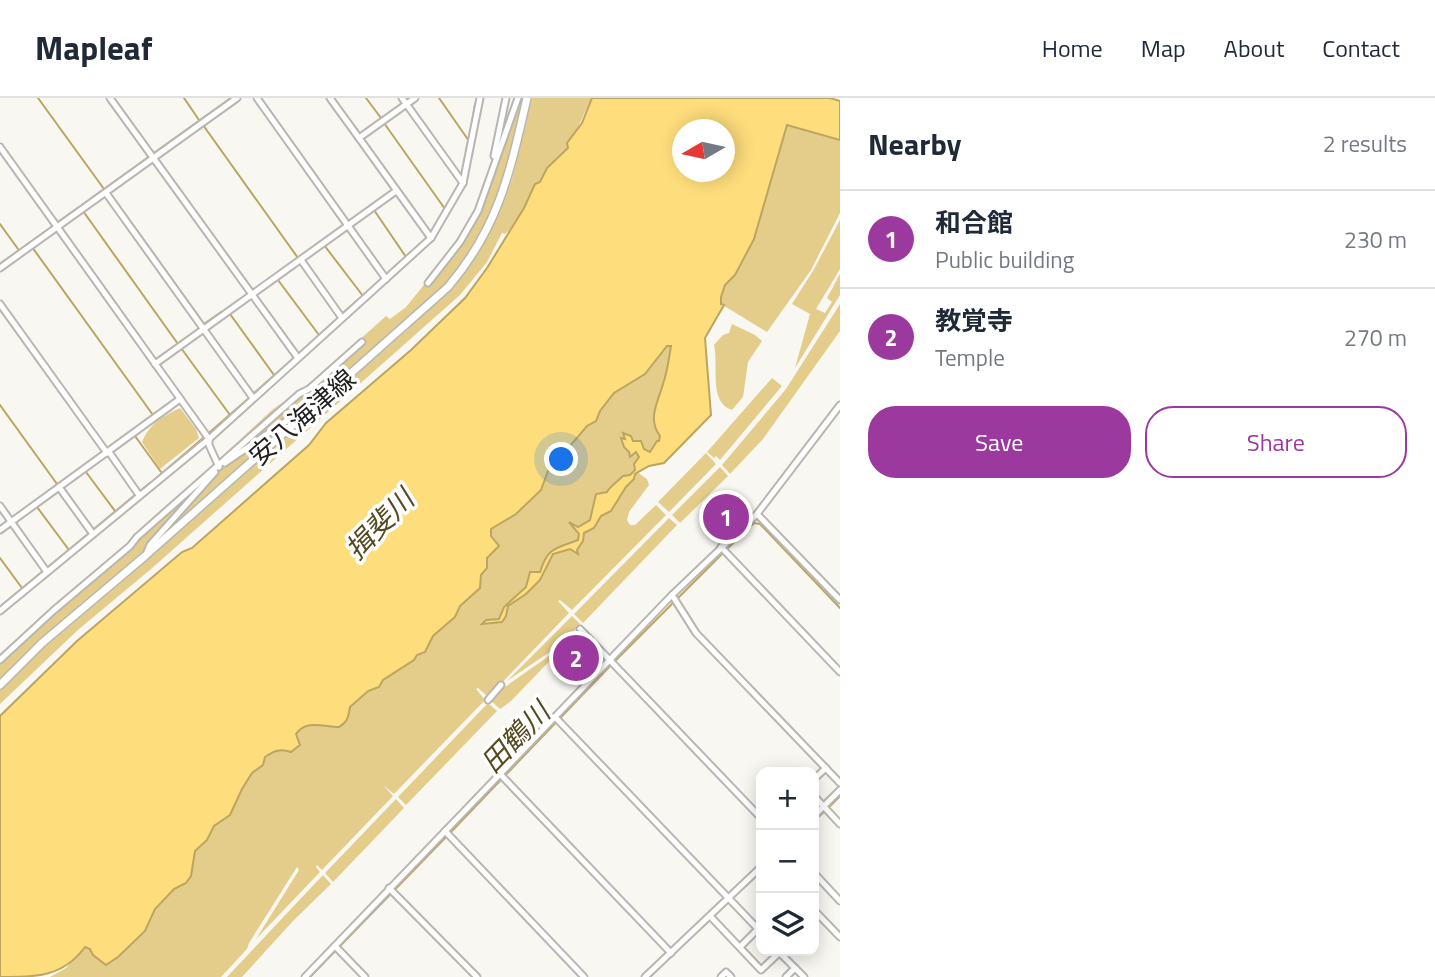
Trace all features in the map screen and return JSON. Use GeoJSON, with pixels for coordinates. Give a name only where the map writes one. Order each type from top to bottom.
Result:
{"type":"FeatureCollection","features":[{"type":"Feature","properties":{"kind":"main road","name":"安八海津線"},"geometry":{"type":"LineString","coordinates":[[0,685],[41,643],[145,556],[448,287],[467,265],[494,216],[509,176],[527,98]]}},
{"type":"Feature","properties":{"kind":"street"},"geometry":{"type":"LineString","coordinates":[[110,98],[298,358]]}},
{"type":"Feature","properties":{"kind":"street"},"geometry":{"type":"LineString","coordinates":[[0,268],[237,98]]}},
{"type":"Feature","properties":{"kind":"street"},"geometry":{"type":"LineString","coordinates":[[257,98],[386,279]]}},
{"type":"Feature","properties":{"kind":"street"},"geometry":{"type":"LineString","coordinates":[[330,98],[431,238]]}},
{"type":"Feature","properties":{"kind":"street"},"geometry":{"type":"LineString","coordinates":[[402,98],[463,183]]}},
{"type":"Feature","properties":{"kind":"street"},"geometry":{"type":"LineString","coordinates":[[359,138],[415,98]]}},
{"type":"Feature","properties":{"kind":"street"},"geometry":{"type":"LineString","coordinates":[[494,168],[494,154],[506,98]]}},
{"type":"Feature","properties":{"kind":"street"},"geometry":{"type":"LineString","coordinates":[[428,283],[447,262],[470,226],[485,193],[518,98]]}},
{"type":"Feature","properties":{"kind":"street"},"geometry":{"type":"LineString","coordinates":[[1,609],[209,439],[431,238],[463,183],[478,100]]}},
{"type":"Feature","properties":{"kind":"street"},"geometry":{"type":"LineString","coordinates":[[0,148],[209,439],[218,466]]}},
{"type":"Feature","properties":{"kind":"street"},"geometry":{"type":"LineString","coordinates":[[155,364],[396,191]]}},
{"type":"Feature","properties":{"kind":"street"},"geometry":{"type":"LineString","coordinates":[[106,193],[253,398]]}},
{"type":"Feature","properties":{"kind":"street"},"geometry":{"type":"LineString","coordinates":[[301,260],[342,318]]}},
{"type":"Feature","properties":{"kind":"street"},"geometry":{"type":"LineString","coordinates":[[0,304],[139,495]]}},
{"type":"Feature","properties":{"kind":"street"},"geometry":{"type":"LineString","coordinates":[[0,660],[362,342]]}},
{"type":"Feature","properties":{"kind":"street"},"geometry":{"type":"LineString","coordinates":[[0,530],[180,399]]}},
{"type":"Feature","properties":{"kind":"street"},"geometry":{"type":"LineString","coordinates":[[145,556],[150,545],[218,466],[307,406],[316,405]]}},
{"type":"Feature","properties":{"kind":"street"},"geometry":{"type":"LineString","coordinates":[[305,977],[337,948],[757,514],[840,405]]}},
{"type":"Feature","properties":{"kind":"street"},"geometry":{"type":"LineString","coordinates":[[59,487],[93,534]]}},
{"type":"Feature","properties":{"kind":"street"},"geometry":{"type":"LineString","coordinates":[[0,506],[47,572]]}},
{"type":"Feature","properties":{"kind":"street"},"geometry":{"type":"LineString","coordinates":[[757,514],[840,600]]}},
{"type":"Feature","properties":{"kind":"street"},"geometry":{"type":"LineString","coordinates":[[723,549],[840,671]]}},
{"type":"Feature","properties":{"kind":"street"},"geometry":{"type":"LineString","coordinates":[[674,597],[696,633],[840,783]]}},
{"type":"Feature","properties":{"kind":"street"},"geometry":{"type":"LineString","coordinates":[[579,629],[756,813]]}},
{"type":"Feature","properties":{"kind":"street"},"geometry":{"type":"LineString","coordinates":[[488,700],[501,685]]}},
{"type":"Feature","properties":{"kind":"street"},"geometry":{"type":"LineString","coordinates":[[557,719],[756,926]]}},
{"type":"Feature","properties":{"kind":"street"},"geometry":{"type":"LineString","coordinates":[[819,774],[825,768]]}},
{"type":"Feature","properties":{"kind":"street"},"geometry":{"type":"LineString","coordinates":[[502,776],[671,953]]}},
{"type":"Feature","properties":{"kind":"street"},"geometry":{"type":"LineString","coordinates":[[819,811],[840,790]]}},
{"type":"Feature","properties":{"kind":"street"},"geometry":{"type":"LineString","coordinates":[[819,802],[840,824]]}},
{"type":"Feature","properties":{"kind":"street"},"geometry":{"type":"LineString","coordinates":[[447,833],[584,977]]}},
{"type":"Feature","properties":{"kind":"street"},"geometry":{"type":"LineString","coordinates":[[645,977],[756,872]]}},
{"type":"Feature","properties":{"kind":"street"},"geometry":{"type":"LineString","coordinates":[[819,879],[840,901]]}},
{"type":"Feature","properties":{"kind":"street"},"geometry":{"type":"LineString","coordinates":[[392,890],[477,977]]}},
{"type":"Feature","properties":{"kind":"street"},"geometry":{"type":"LineString","coordinates":[[819,915],[840,937]]}},
{"type":"Feature","properties":{"kind":"street"},"geometry":{"type":"LineString","coordinates":[[709,916],[768,977]]}},
{"type":"Feature","properties":{"kind":"street"},"geometry":{"type":"LineString","coordinates":[[740,947],[756,933]]}},
{"type":"Feature","properties":{"kind":"street"},"geometry":{"type":"LineString","coordinates":[[337,948],[365,977]]}},
{"type":"Feature","properties":{"kind":"street"},"geometry":{"type":"LineString","coordinates":[[761,970],[774,956]]}},
{"type":"Feature","properties":{"kind":"street"},"geometry":{"type":"LineString","coordinates":[[784,956],[804,977]]}},
{"type":"Feature","properties":{"kind":"street"},"geometry":{"type":"LineString","coordinates":[[786,977],[795,968]]}},
{"type":"Feature","properties":{"kind":"street"},"geometry":{"type":"LineString","coordinates":[[721,977],[726,972],[731,977]]}},
{"type":"Feature","properties":{"kind":"shaded area"},"geometry":{"type":"Polygon","coordinates":[[[520,98],[524,98],[509,165],[492,215],[465,262],[443,288],[316,401],[308,402],[228,459],[307,389],[221,461],[218,460],[272,410],[318,377],[386,316],[390,319],[406,307],[427,281],[430,283],[449,262],[471,227],[520,98]]]}},
{"type":"Feature","properties":{"kind":"shaded area"},"geometry":{"type":"Polygon","coordinates":[[[532,98],[592,98],[568,148],[546,171],[540,182],[535,184],[519,217],[505,234],[502,233],[487,262],[460,295],[151,569],[79,629],[0,704],[0,689],[45,645],[407,330],[467,270],[489,234],[512,179],[532,98]]]}},
{"type":"Feature","properties":{"kind":"shaded area"},"geometry":{"type":"Polygon","coordinates":[[[787,124],[840,140],[840,213],[811,270],[767,332],[721,304],[721,297],[725,285],[735,275],[754,239],[787,124]]]}},
{"type":"Feature","properties":{"kind":"shaded area"},"geometry":{"type":"Polygon","coordinates":[[[840,220],[840,269],[816,309],[825,313],[832,302],[827,298],[840,274],[840,295],[795,368],[810,314],[792,304],[840,220]]]}},
{"type":"Feature","properties":{"kind":"shaded area"},"geometry":{"type":"Polygon","coordinates":[[[840,304],[840,331],[763,439],[730,474],[722,465],[786,389],[840,304]]]}},
{"type":"Feature","properties":{"kind":"shaded area"},"geometry":{"type":"Polygon","coordinates":[[[732,324],[762,341],[748,362],[743,397],[732,410],[725,406],[717,391],[714,345],[723,335],[729,333],[732,324]]]}},
{"type":"Feature","properties":{"kind":"shaded area"},"geometry":{"type":"Polygon","coordinates":[[[683,332],[664,437],[637,472],[647,479],[649,485],[629,512],[627,520],[630,525],[635,525],[656,505],[666,515],[572,610],[558,601],[569,613],[488,697],[476,689],[485,700],[394,794],[383,785],[393,796],[322,870],[317,865],[320,872],[256,939],[299,870],[297,867],[247,949],[221,977],[50,977],[66,968],[83,948],[109,931],[214,826],[230,815],[242,789],[252,773],[263,765],[265,757],[483,533],[595,410],[683,332]]]}},
{"type":"Feature","properties":{"kind":"shaded area"},"geometry":{"type":"Polygon","coordinates":[[[772,378],[782,386],[720,460],[716,456],[714,458],[707,452],[772,378]]]}},
{"type":"Feature","properties":{"kind":"shaded area"},"geometry":{"type":"Polygon","coordinates":[[[180,408],[196,429],[199,438],[160,469],[142,442],[157,421],[180,408]]]}},
{"type":"Feature","properties":{"kind":"shaded area"},"geometry":{"type":"Polygon","coordinates":[[[307,408],[154,544],[221,468],[307,408]]]}},
{"type":"Feature","properties":{"kind":"shaded area"},"geometry":{"type":"Polygon","coordinates":[[[706,453],[716,464],[669,512],[658,502],[706,453]]]}},
{"type":"Feature","properties":{"kind":"shaded area"},"geometry":{"type":"Polygon","coordinates":[[[720,467],[728,476],[680,523],[672,515],[720,467]]]}},
{"type":"Feature","properties":{"kind":"shaded area"},"geometry":{"type":"Polygon","coordinates":[[[212,472],[143,553],[77,608],[0,680],[0,663],[212,472]]]}},
{"type":"Feature","properties":{"kind":"shaded area"},"geometry":{"type":"Polygon","coordinates":[[[669,518],[677,525],[583,623],[574,614],[669,518]]]}},
{"type":"Feature","properties":{"kind":"shaded area"},"geometry":{"type":"Polygon","coordinates":[[[572,616],[580,624],[563,643],[507,681],[572,616]]]}},
{"type":"Feature","properties":{"kind":"shaded area"},"geometry":{"type":"Polygon","coordinates":[[[566,644],[511,701],[500,709],[490,700],[502,689],[566,644]]]}},
{"type":"Feature","properties":{"kind":"shaded area"},"geometry":{"type":"Polygon","coordinates":[[[488,703],[497,711],[406,805],[398,797],[488,703]]]}},
{"type":"Feature","properties":{"kind":"shaded area"},"geometry":{"type":"Polygon","coordinates":[[[396,799],[404,808],[333,882],[325,873],[396,799]]]}},
{"type":"Feature","properties":{"kind":"shaded area"},"geometry":{"type":"Polygon","coordinates":[[[323,875],[331,884],[242,977],[227,977],[323,875]]]}},
{"type":"Feature","properties":{"kind":"water","name":"揖斐川"},"geometry":{"type":"Polygon","coordinates":[[[592,98],[830,98],[840,101],[840,140],[787,125],[754,239],[735,275],[725,285],[721,297],[721,304],[724,305],[705,338],[711,415],[664,463],[649,466],[635,474],[611,511],[601,516],[594,528],[584,533],[578,554],[570,549],[553,554],[540,580],[508,606],[502,622],[482,624],[486,620],[499,619],[504,607],[526,587],[530,572],[540,572],[549,553],[578,540],[579,534],[569,522],[578,527],[590,520],[596,494],[607,492],[623,476],[630,475],[635,470],[634,464],[639,457],[636,452],[630,457],[621,438],[625,439],[623,433],[631,436],[633,441],[641,441],[644,449],[650,452],[659,441],[654,417],[671,346],[667,346],[645,374],[614,393],[596,421],[587,426],[569,447],[566,455],[548,471],[541,490],[516,514],[491,529],[491,536],[499,546],[487,558],[487,568],[481,575],[480,588],[460,606],[455,617],[433,636],[425,652],[383,680],[379,687],[368,691],[350,707],[347,719],[339,727],[310,725],[300,729],[296,734],[300,745],[291,752],[277,751],[265,757],[263,765],[252,773],[242,789],[230,815],[214,826],[207,840],[195,851],[191,876],[186,883],[174,889],[155,909],[145,931],[118,957],[106,965],[85,947],[77,957],[58,970],[26,977],[0,977],[0,716],[77,641],[182,552],[192,548],[309,445],[326,423],[411,350],[465,298],[524,208],[535,184],[540,182],[547,168],[568,148],[567,143],[582,123],[592,98]]]}},
{"type":"Feature","properties":{"kind":"waterway"},"geometry":{"type":"LineString","coordinates":[[38,98],[104,189]]}},
{"type":"Feature","properties":{"kind":"waterway"},"geometry":{"type":"LineString","coordinates":[[184,98],[199,120]]}},
{"type":"Feature","properties":{"kind":"waterway"},"geometry":{"type":"LineString","coordinates":[[154,153],[231,98]]}},
{"type":"Feature","properties":{"kind":"waterway"},"geometry":{"type":"LineString","coordinates":[[327,98],[392,189]]}},
{"type":"Feature","properties":{"kind":"waterway"},"geometry":{"type":"LineString","coordinates":[[366,98],[381,118]]}},
{"type":"Feature","properties":{"kind":"waterway"},"geometry":{"type":"LineString","coordinates":[[439,98],[469,141]]}},
{"type":"Feature","properties":{"kind":"waterway"},"geometry":{"type":"LineString","coordinates":[[471,129],[475,104]]}},
{"type":"Feature","properties":{"kind":"waterway"},"geometry":{"type":"LineString","coordinates":[[384,123],[445,209]]}},
{"type":"Feature","properties":{"kind":"waterway"},"geometry":{"type":"LineString","coordinates":[[203,125],[298,258]]}},
{"type":"Feature","properties":{"kind":"waterway"},"geometry":{"type":"LineString","coordinates":[[465,157],[470,132]]}},
{"type":"Feature","properties":{"kind":"waterway"},"geometry":{"type":"LineString","coordinates":[[82,205],[150,156]]}},
{"type":"Feature","properties":{"kind":"waterway"},"geometry":{"type":"LineString","coordinates":[[110,193],[204,324],[221,312]]}},
{"type":"Feature","properties":{"kind":"waterway"},"geometry":{"type":"LineString","coordinates":[[431,233],[453,195]]}},
{"type":"Feature","properties":{"kind":"waterway"},"geometry":{"type":"LineString","coordinates":[[58,222],[79,207]]}},
{"type":"Feature","properties":{"kind":"waterway"},"geometry":{"type":"LineString","coordinates":[[374,210],[406,257]]}},
{"type":"Feature","properties":{"kind":"waterway"},"geometry":{"type":"LineString","coordinates":[[83,211],[178,344]]}},
{"type":"Feature","properties":{"kind":"waterway"},"geometry":{"type":"LineString","coordinates":[[0,224],[18,249]]}},
{"type":"Feature","properties":{"kind":"waterway"},"geometry":{"type":"LineString","coordinates":[[0,264],[53,226]]}},
{"type":"Feature","properties":{"kind":"waterway"},"geometry":{"type":"LineString","coordinates":[[420,245],[426,239]]}},
{"type":"Feature","properties":{"kind":"waterway"},"geometry":{"type":"LineString","coordinates":[[324,245],[363,296]]}},
{"type":"Feature","properties":{"kind":"waterway"},"geometry":{"type":"LineString","coordinates":[[32,247],[153,415]]}},
{"type":"Feature","properties":{"kind":"waterway"},"geometry":{"type":"LineString","coordinates":[[343,313],[382,279]]}},
{"type":"Feature","properties":{"kind":"waterway"},"geometry":{"type":"LineString","coordinates":[[278,280],[319,335]]}},
{"type":"Feature","properties":{"kind":"waterway"},"geometry":{"type":"LineString","coordinates":[[230,314],[274,375]]}},
{"type":"Feature","properties":{"kind":"waterway"},"geometry":{"type":"LineString","coordinates":[[299,354],[338,318]]}},
{"type":"Feature","properties":{"kind":"waterway"},"geometry":{"type":"LineString","coordinates":[[181,348],[230,415]]}},
{"type":"Feature","properties":{"kind":"waterway"},"geometry":{"type":"LineString","coordinates":[[254,393],[294,358]]}},
{"type":"Feature","properties":{"kind":"waterway"},"geometry":{"type":"LineString","coordinates":[[210,432],[249,398]]}},
{"type":"Feature","properties":{"kind":"waterway"},"geometry":{"type":"LineString","coordinates":[[0,405],[57,484]]}},
{"type":"Feature","properties":{"kind":"waterway"},"geometry":{"type":"LineString","coordinates":[[135,436],[161,472]]}},
{"type":"Feature","properties":{"kind":"waterway"},"geometry":{"type":"LineString","coordinates":[[154,480],[203,438]]}},
{"type":"Feature","properties":{"kind":"waterway"},"geometry":{"type":"LineString","coordinates":[[86,472],[115,511]]}},
{"type":"Feature","properties":{"kind":"waterway"},"geometry":{"type":"LineString","coordinates":[[140,491],[150,483]]}},
{"type":"Feature","properties":{"kind":"waterway"},"geometry":{"type":"LineString","coordinates":[[58,492],[37,507],[69,550]]}},
{"type":"Feature","properties":{"kind":"waterway"},"geometry":{"type":"LineString","coordinates":[[94,529],[135,495]]}},
{"type":"Feature","properties":{"kind":"waterway","name":"田鶴川"},"geometry":{"type":"LineString","coordinates":[[726,550],[754,523],[760,524],[840,608]]}},
{"type":"Feature","properties":{"kind":"waterway"},"geometry":{"type":"LineString","coordinates":[[48,567],[88,534]]}},
{"type":"Feature","properties":{"kind":"waterway","name":"田鶴川"},"geometry":{"type":"LineString","coordinates":[[615,661],[722,554]]}},
{"type":"Feature","properties":{"kind":"waterway"},"geometry":{"type":"LineString","coordinates":[[0,558],[22,588]]}},
{"type":"Feature","properties":{"kind":"waterway"},"geometry":{"type":"LineString","coordinates":[[2,605],[43,571]]}},
{"type":"Feature","properties":{"kind":"waterway","name":"田鶴川"},"geometry":{"type":"LineString","coordinates":[[450,833],[611,665]]}},
{"type":"Feature","properties":{"kind":"waterway"},"geometry":{"type":"LineString","coordinates":[[829,807],[840,796]]}},
{"type":"Feature","properties":{"kind":"waterway"},"geometry":{"type":"LineString","coordinates":[[819,816],[826,810]]}},
{"type":"Feature","properties":{"kind":"waterway","name":"田鶴川"},"geometry":{"type":"LineString","coordinates":[[310,977],[446,837]]}},
{"type":"Feature","properties":{"kind":"waterway"},"geometry":{"type":"LineString","coordinates":[[733,897],[756,876]]}},
{"type":"Feature","properties":{"kind":"waterway"},"geometry":{"type":"LineString","coordinates":[[714,916],[729,901]]}},
{"type":"Feature","properties":{"kind":"waterway"},"geometry":{"type":"LineString","coordinates":[[674,953],[710,920]]}},
{"type":"Feature","properties":{"kind":"waterway"},"geometry":{"type":"LineString","coordinates":[[650,977],[671,956]]}},
{"type":"Feature","properties":{"kind":"place","name":"和合館"},"geometry":{"type":"Point","coordinates":[726,517]}},
{"type":"Feature","properties":{"kind":"place","name":"教覚寺"},"geometry":{"type":"Point","coordinates":[576,658]}}]}
